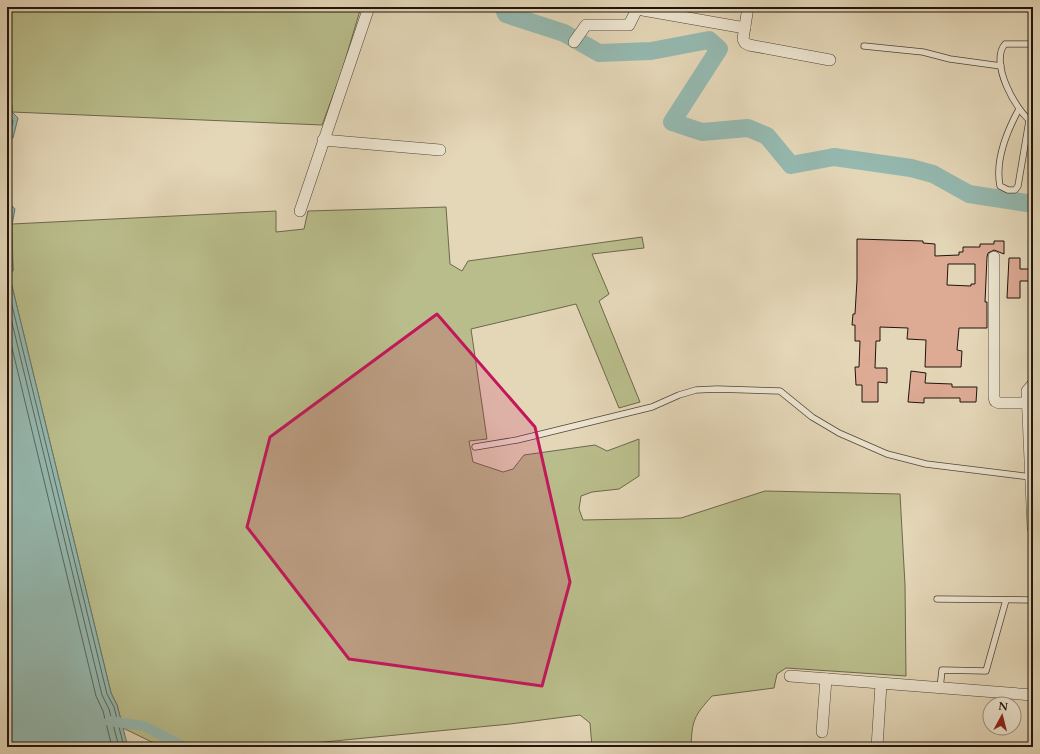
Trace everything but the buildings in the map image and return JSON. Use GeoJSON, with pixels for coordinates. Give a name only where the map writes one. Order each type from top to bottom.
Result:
{"type":"FeatureCollection","features":[{"type":"Feature","properties":{"kind":"street"},"geometry":{"type":"LineString","coordinates":[[300,211],[369,7]]}},
{"type":"Feature","properties":{"kind":"street"},"geometry":{"type":"LineString","coordinates":[[748,7],[743,39],[745,43],[830,60]]}},
{"type":"Feature","properties":{"kind":"street"},"geometry":{"type":"LineString","coordinates":[[574,42],[581,30],[586,25],[627,26],[635,11],[640,8],[745,28]]}},
{"type":"Feature","properties":{"kind":"street"},"geometry":{"type":"LineString","coordinates":[[323,140],[440,150]]}},
{"type":"Feature","properties":{"kind":"street"},"geometry":{"type":"LineString","coordinates":[[994,257],[994,397],[995,401],[999,403],[1027,403]]}},
{"type":"Feature","properties":{"kind":"street"},"geometry":{"type":"LineString","coordinates":[[1033,384],[1027,391],[1033,528]]}},
{"type":"Feature","properties":{"kind":"street"},"geometry":{"type":"LineString","coordinates":[[790,676],[1033,695]]}},
{"type":"Feature","properties":{"kind":"street"},"geometry":{"type":"LineString","coordinates":[[822,732],[826,679]]}},
{"type":"Feature","properties":{"kind":"street"},"geometry":{"type":"LineString","coordinates":[[877,747],[881,684]]}},
{"type":"Feature","properties":{"kind":"lane"},"geometry":{"type":"LineString","coordinates":[[1019,109],[1008,130],[999,171],[1000,186],[1005,190],[1016,190],[1018,186],[1031,122],[1019,109],[1002,77],[1001,49],[1005,44],[1033,44]]}},
{"type":"Feature","properties":{"kind":"lane"},"geometry":{"type":"LineString","coordinates":[[864,46],[923,52],[950,59],[1001,66]]}},
{"type":"Feature","properties":{"kind":"lane"},"geometry":{"type":"LineString","coordinates":[[475,447],[518,440],[629,413],[652,407],[679,395],[696,390],[717,389],[780,391],[812,417],[839,433],[887,454],[926,464],[1031,477]]}},
{"type":"Feature","properties":{"kind":"lane"},"geometry":{"type":"LineString","coordinates":[[937,599],[1033,600]]}},
{"type":"Feature","properties":{"kind":"lane"},"geometry":{"type":"LineString","coordinates":[[940,688],[942,670],[986,671],[1006,600]]}},
{"type":"Feature","properties":{"kind":"highlighted area"},"geometry":{"type":"Polygon","coordinates":[[[437,314],[535,427],[570,582],[542,686],[349,659],[247,527],[270,437],[437,314]]]}},
{"type":"Feature","properties":{"kind":"green space"},"geometry":{"type":"Polygon","coordinates":[[[7,7],[361,7],[341,74],[322,125],[12,112],[7,7]]]}},
{"type":"Feature","properties":{"kind":"green space"},"geometry":{"type":"Polygon","coordinates":[[[446,207],[450,264],[462,271],[468,261],[642,237],[644,248],[592,254],[609,294],[599,301],[640,402],[619,408],[576,304],[471,329],[487,439],[469,441],[473,462],[503,472],[513,469],[524,455],[595,445],[607,451],[639,439],[639,476],[619,489],[592,492],[581,496],[579,509],[583,520],[681,518],[765,491],[900,494],[905,585],[906,676],[786,668],[777,674],[774,688],[712,696],[695,719],[692,730],[691,747],[592,747],[590,723],[580,715],[510,724],[303,744],[297,747],[162,747],[123,728],[117,705],[111,693],[11,282],[7,281],[7,275],[13,271],[12,224],[276,211],[276,232],[304,229],[308,211],[446,207]]]}},
{"type":"Feature","properties":{"kind":"water"},"geometry":{"type":"Polygon","coordinates":[[[7,29],[12,112],[18,118],[13,138],[7,137],[7,29]]]}},
{"type":"Feature","properties":{"kind":"water"},"geometry":{"type":"Polygon","coordinates":[[[7,201],[15,209],[11,230],[13,271],[7,275],[7,201]]]}},
{"type":"Feature","properties":{"kind":"water"},"geometry":{"type":"Polygon","coordinates":[[[7,281],[11,282],[111,693],[117,705],[128,747],[7,747],[7,281]]]}},
{"type":"Feature","properties":{"kind":"waterway"},"geometry":{"type":"LineString","coordinates":[[503,7],[506,14],[564,33],[599,53],[651,51],[709,40],[719,49],[672,122],[702,132],[748,128],[767,136],[791,165],[834,157],[911,168],[933,174],[969,194],[1033,204]]}},
{"type":"Feature","properties":{"kind":"waterway"},"geometry":{"type":"LineString","coordinates":[[109,721],[144,726],[185,747]]}}]}
